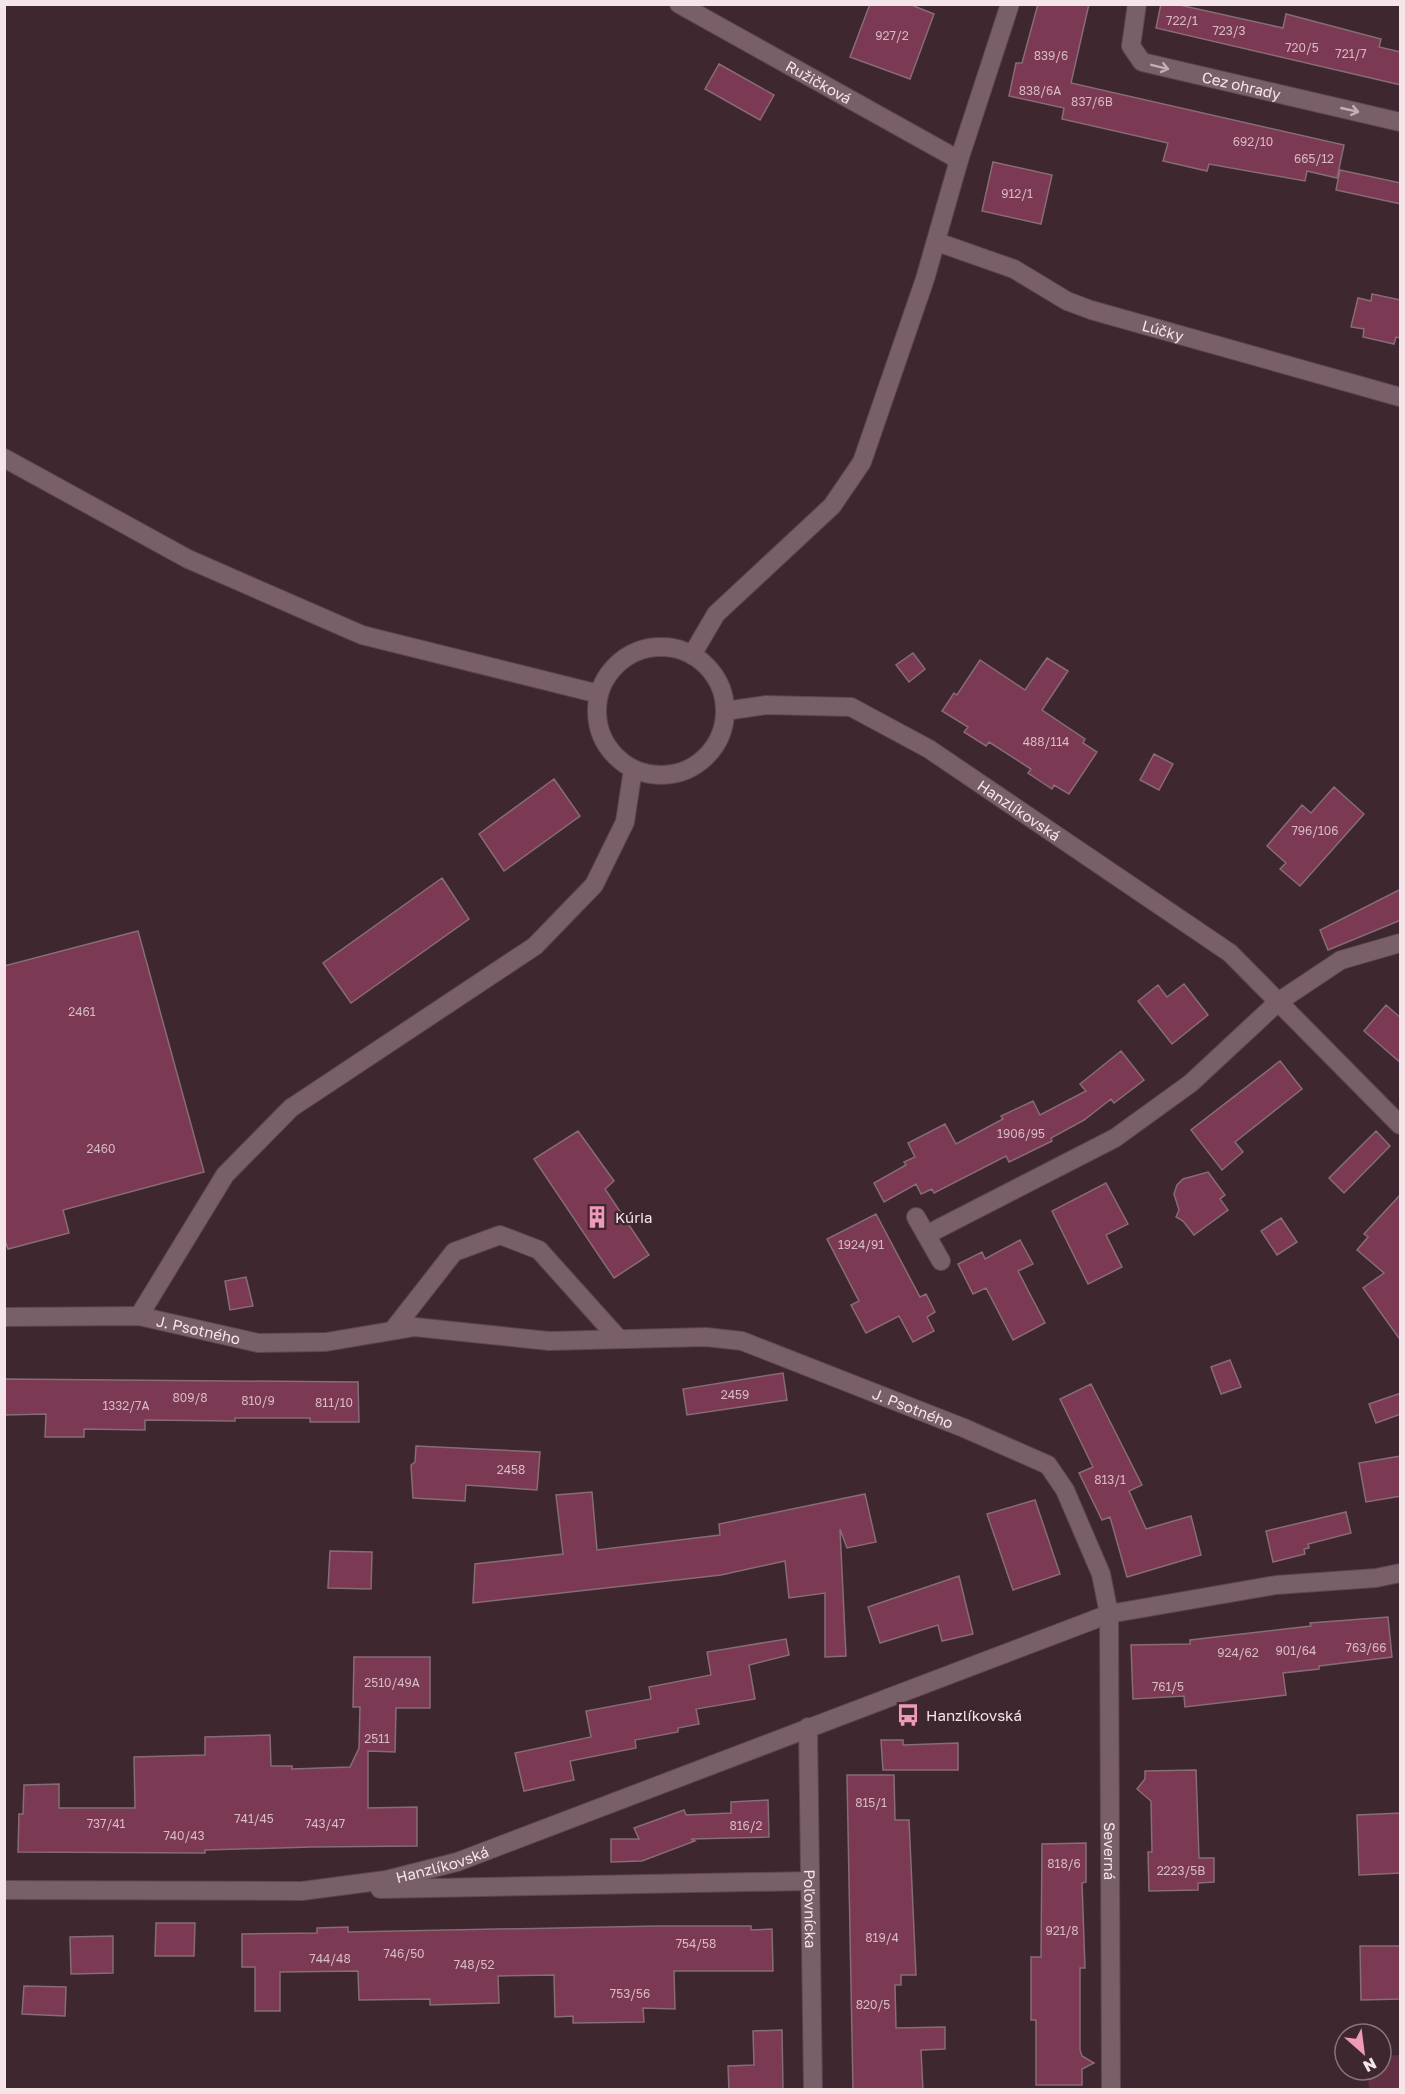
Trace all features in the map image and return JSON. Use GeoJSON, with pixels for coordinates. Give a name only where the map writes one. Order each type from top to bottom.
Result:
{"type":"FeatureCollection","features":[{"type":"Feature","properties":{"kind":"street","name":"Ružičková"},"geometry":{"type":"LineString","coordinates":[[679,4],[959,160]]}},
{"type":"Feature","properties":{"kind":"street"},"geometry":{"type":"LineString","coordinates":[[692,655],[716,614],[832,506],[862,462],[937,242],[959,160],[1010,4]]}},
{"type":"Feature","properties":{"kind":"street","name":"Cez ohrady"},"geometry":{"type":"LineString","coordinates":[[1137,4],[1131,46],[1142,62],[1401,122]]}},
{"type":"Feature","properties":{"kind":"street","name":"Lúčky"},"geometry":{"type":"LineString","coordinates":[[937,242],[1014,269],[1067,301],[1091,310],[1401,397]]}},
{"type":"Feature","properties":{"kind":"street"},"geometry":{"type":"LineString","coordinates":[[4,458],[188,559],[362,635],[599,694]]}},
{"type":"Feature","properties":{"kind":"street"},"geometry":{"type":"LineString","coordinates":[[655,647],[674,648],[692,655],[708,668],[720,685],[725,711],[723,730],[715,746],[695,765],[669,775],[651,775],[633,770],[618,760],[606,746],[599,730],[596,712],[599,694],[607,676],[620,662],[636,652],[655,647]]}},
{"type":"Feature","properties":{"kind":"street","name":"Hanzlíkovská"},"geometry":{"type":"LineString","coordinates":[[725,711],[766,705],[851,707],[929,749],[1230,952],[1401,1125]]}},
{"type":"Feature","properties":{"kind":"street"},"geometry":{"type":"LineString","coordinates":[[139,1316],[225,1175],[291,1108],[535,946],[594,885],[625,822],[633,770]]}},
{"type":"Feature","properties":{"kind":"street"},"geometry":{"type":"LineString","coordinates":[[926,1235],[1114,1138],[1191,1083],[1278,1002],[1341,960],[1401,943]]}},
{"type":"Feature","properties":{"kind":"street"},"geometry":{"type":"LineString","coordinates":[[916,1216],[941,1261]]}},
{"type":"Feature","properties":{"kind":"street"},"geometry":{"type":"LineString","coordinates":[[393,1330],[454,1252],[500,1235],[539,1250],[618,1338]]}},
{"type":"Feature","properties":{"kind":"street","name":"J. Psotného"},"geometry":{"type":"LineString","coordinates":[[4,1317],[139,1316],[258,1343],[326,1342],[415,1327],[549,1341],[706,1337],[742,1341],[964,1428],[1048,1465],[1065,1490],[1101,1574],[1109,1614]]}},
{"type":"Feature","properties":{"kind":"street","name":"Hanzlíkovská"},"geometry":{"type":"LineString","coordinates":[[302,1891],[386,1880],[457,1862],[1109,1614],[1276,1585],[1377,1578],[1401,1573]]}},
{"type":"Feature","properties":{"kind":"street","name":"Severná"},"geometry":{"type":"LineString","coordinates":[[1109,1614],[1111,2090]]}},
{"type":"Feature","properties":{"kind":"street","name":"Poľovnícka"},"geometry":{"type":"LineString","coordinates":[[808,1727],[813,2090]]}},
{"type":"Feature","properties":{"kind":"street","name":"Hanzlíkovská"},"geometry":{"type":"LineString","coordinates":[[4,1890],[302,1891],[810,1881]]}},
{"type":"Feature","properties":{"kind":"shaded area"},"geometry":{"type":"Polygon","coordinates":[[[1393,2055],[1400,2055],[1400,2089],[1369,2089],[1369,2082],[1393,2082],[1393,2055]]]}},
{"type":"Feature","properties":{"kind":"building"},"geometry":{"type":"Polygon","coordinates":[[[870,4],[909,4],[934,14],[910,79],[850,57],[870,4]]]}},
{"type":"Feature","properties":{"kind":"building"},"geometry":{"type":"Polygon","coordinates":[[[1038,4],[1089,4],[1071,83],[1344,145],[1337,178],[1307,171],[1305,181],[1209,164],[1207,171],[1163,161],[1168,143],[1062,119],[1064,108],[1009,96],[1016,63],[1022,63],[1038,4]]]}},
{"type":"Feature","properties":{"kind":"building"},"geometry":{"type":"Polygon","coordinates":[[[1161,4],[1175,4],[1283,28],[1286,14],[1381,39],[1379,47],[1401,52],[1401,85],[1156,28],[1161,4]]]}},
{"type":"Feature","properties":{"kind":"building"},"geometry":{"type":"Polygon","coordinates":[[[719,64],[774,95],[760,120],[705,89],[719,64]]]}},
{"type":"Feature","properties":{"kind":"building"},"geometry":{"type":"Polygon","coordinates":[[[993,162],[1052,175],[1041,224],[982,211],[993,162]]]}},
{"type":"Feature","properties":{"kind":"building"},"geometry":{"type":"Polygon","coordinates":[[[1340,170],[1401,183],[1401,204],[1336,190],[1340,170]]]}},
{"type":"Feature","properties":{"kind":"building"},"geometry":{"type":"Polygon","coordinates":[[[1372,294],[1401,300],[1401,338],[1396,337],[1394,344],[1363,337],[1364,329],[1351,327],[1358,298],[1371,301],[1372,294]]]}},
{"type":"Feature","properties":{"kind":"building"},"geometry":{"type":"Polygon","coordinates":[[[913,653],[925,669],[909,682],[896,665],[913,653]]]}},
{"type":"Feature","properties":{"kind":"building"},"geometry":{"type":"Polygon","coordinates":[[[1047,658],[1068,671],[1042,710],[1085,739],[1083,743],[1097,752],[1069,794],[1054,785],[1052,789],[1028,773],[1031,769],[989,742],[986,746],[964,732],[968,727],[942,711],[954,693],[957,695],[980,660],[1025,690],[1047,658]]]}},
{"type":"Feature","properties":{"kind":"building"},"geometry":{"type":"Polygon","coordinates":[[[1154,754],[1173,764],[1159,790],[1140,780],[1154,754]]]}},
{"type":"Feature","properties":{"kind":"building"},"geometry":{"type":"Polygon","coordinates":[[[554,779],[580,816],[504,871],[479,834],[554,779]]]}},
{"type":"Feature","properties":{"kind":"building"},"geometry":{"type":"Polygon","coordinates":[[[1334,787],[1364,814],[1300,886],[1280,869],[1286,863],[1267,846],[1302,805],[1311,813],[1334,787]]]}},
{"type":"Feature","properties":{"kind":"building"},"geometry":{"type":"Polygon","coordinates":[[[442,878],[469,919],[351,1003],[323,963],[442,878]]]}},
{"type":"Feature","properties":{"kind":"building"},"geometry":{"type":"Polygon","coordinates":[[[1401,889],[1401,920],[1328,950],[1320,930],[1401,889]]]}},
{"type":"Feature","properties":{"kind":"building"},"geometry":{"type":"Polygon","coordinates":[[[138,931],[204,1172],[63,1210],[69,1233],[8,1249],[4,1237],[4,966],[138,931]]]}},
{"type":"Feature","properties":{"kind":"building"},"geometry":{"type":"Polygon","coordinates":[[[1184,984],[1208,1015],[1172,1044],[1138,1001],[1158,985],[1167,997],[1184,984]]]}},
{"type":"Feature","properties":{"kind":"building"},"geometry":{"type":"Polygon","coordinates":[[[1386,1005],[1401,1018],[1401,1063],[1364,1031],[1386,1005]]]}},
{"type":"Feature","properties":{"kind":"building"},"geometry":{"type":"Polygon","coordinates":[[[1121,1051],[1144,1080],[1114,1103],[1111,1099],[1084,1120],[1051,1138],[1052,1141],[1009,1162],[1006,1156],[934,1193],[932,1189],[921,1194],[916,1184],[884,1202],[874,1183],[906,1165],[904,1162],[915,1157],[908,1143],[945,1124],[956,1144],[1003,1119],[1001,1116],[1033,1101],[1040,1115],[1086,1091],[1080,1084],[1121,1051]]]}},
{"type":"Feature","properties":{"kind":"building"},"geometry":{"type":"Polygon","coordinates":[[[1280,1061],[1302,1089],[1235,1142],[1243,1152],[1222,1170],[1191,1130],[1280,1061]]]}},
{"type":"Feature","properties":{"kind":"building","name":"Kúria"},"geometry":{"type":"Polygon","coordinates":[[[578,1131],[614,1181],[605,1189],[649,1255],[614,1278],[534,1159],[578,1131]]]}},
{"type":"Feature","properties":{"kind":"building"},"geometry":{"type":"Polygon","coordinates":[[[1376,1131],[1390,1146],[1344,1193],[1329,1178],[1376,1131]]]}},
{"type":"Feature","properties":{"kind":"building"},"geometry":{"type":"Polygon","coordinates":[[[1208,1172],[1225,1195],[1220,1199],[1228,1210],[1194,1235],[1183,1221],[1176,1217],[1179,1210],[1174,1194],[1177,1185],[1183,1179],[1208,1172]]]}},
{"type":"Feature","properties":{"kind":"building"},"geometry":{"type":"Polygon","coordinates":[[[1106,1183],[1128,1224],[1106,1235],[1122,1267],[1088,1284],[1052,1211],[1106,1183]]]}},
{"type":"Feature","properties":{"kind":"building"},"geometry":{"type":"Polygon","coordinates":[[[1401,1194],[1401,1341],[1363,1288],[1384,1273],[1357,1250],[1368,1237],[1364,1234],[1401,1194]]]}},
{"type":"Feature","properties":{"kind":"building"},"geometry":{"type":"Polygon","coordinates":[[[876,1214],[920,1297],[926,1294],[935,1312],[927,1317],[934,1331],[913,1342],[899,1316],[866,1333],[851,1305],[859,1301],[827,1239],[876,1214]]]}},
{"type":"Feature","properties":{"kind":"building"},"geometry":{"type":"Polygon","coordinates":[[[1281,1218],[1297,1242],[1277,1255],[1261,1231],[1281,1218]]]}},
{"type":"Feature","properties":{"kind":"building"},"geometry":{"type":"Polygon","coordinates":[[[1020,1240],[1033,1264],[1018,1271],[1045,1323],[1013,1340],[986,1288],[973,1294],[958,1264],[982,1252],[985,1259],[1020,1240]]]}},
{"type":"Feature","properties":{"kind":"building"},"geometry":{"type":"Polygon","coordinates":[[[246,1277],[253,1306],[230,1310],[225,1281],[246,1277]]]}},
{"type":"Feature","properties":{"kind":"building"},"geometry":{"type":"Polygon","coordinates":[[[1230,1360],[1241,1387],[1221,1394],[1211,1367],[1230,1360]]]}},
{"type":"Feature","properties":{"kind":"building"},"geometry":{"type":"Polygon","coordinates":[[[783,1373],[787,1400],[687,1415],[683,1389],[783,1373]]]}},
{"type":"Feature","properties":{"kind":"building"},"geometry":{"type":"Polygon","coordinates":[[[4,1379],[358,1382],[359,1422],[310,1422],[310,1418],[235,1418],[235,1421],[145,1420],[145,1430],[84,1429],[84,1437],[45,1437],[46,1414],[4,1415],[4,1379]]]}},
{"type":"Feature","properties":{"kind":"building"},"geometry":{"type":"Polygon","coordinates":[[[1091,1384],[1142,1485],[1129,1491],[1146,1529],[1191,1516],[1201,1555],[1127,1577],[1110,1517],[1102,1520],[1079,1473],[1093,1467],[1060,1399],[1091,1384]]]}},
{"type":"Feature","properties":{"kind":"building"},"geometry":{"type":"Polygon","coordinates":[[[1401,1393],[1401,1414],[1376,1423],[1369,1404],[1401,1393]]]}},
{"type":"Feature","properties":{"kind":"building"},"geometry":{"type":"Polygon","coordinates":[[[416,1446],[540,1452],[537,1490],[466,1485],[465,1501],[413,1498],[411,1465],[415,1462],[416,1446]]]}},
{"type":"Feature","properties":{"kind":"building"},"geometry":{"type":"Polygon","coordinates":[[[1401,1456],[1401,1496],[1366,1502],[1359,1463],[1401,1456]]]}},
{"type":"Feature","properties":{"kind":"building"},"geometry":{"type":"Polygon","coordinates":[[[592,1492],[597,1550],[720,1535],[719,1524],[865,1494],[876,1542],[847,1548],[840,1529],[846,1656],[825,1657],[825,1593],[789,1598],[785,1561],[721,1575],[473,1603],[475,1564],[563,1554],[556,1495],[592,1492]]]}},
{"type":"Feature","properties":{"kind":"building"},"geometry":{"type":"Polygon","coordinates":[[[1035,1500],[1060,1574],[1013,1590],[987,1514],[1035,1500]]]}},
{"type":"Feature","properties":{"kind":"building"},"geometry":{"type":"Polygon","coordinates":[[[1346,1512],[1351,1533],[1308,1544],[1309,1548],[1304,1549],[1305,1554],[1273,1562],[1266,1531],[1346,1512]]]}},
{"type":"Feature","properties":{"kind":"building"},"geometry":{"type":"Polygon","coordinates":[[[330,1551],[372,1552],[371,1589],[328,1588],[330,1551]]]}},
{"type":"Feature","properties":{"kind":"building"},"geometry":{"type":"Polygon","coordinates":[[[959,1576],[973,1634],[942,1641],[938,1625],[880,1643],[868,1607],[959,1576]]]}},
{"type":"Feature","properties":{"kind":"building"},"geometry":{"type":"Polygon","coordinates":[[[1388,1617],[1392,1657],[1283,1673],[1286,1695],[1185,1707],[1184,1696],[1133,1699],[1131,1645],[1190,1644],[1190,1640],[1311,1626],[1310,1623],[1388,1617]]]}},
{"type":"Feature","properties":{"kind":"building"},"geometry":{"type":"Polygon","coordinates":[[[786,1639],[789,1655],[749,1665],[755,1699],[696,1709],[699,1724],[678,1728],[678,1732],[635,1740],[636,1748],[570,1761],[574,1780],[524,1791],[515,1753],[591,1737],[586,1711],[651,1699],[649,1687],[711,1675],[707,1652],[786,1639]]]}},
{"type":"Feature","properties":{"kind":"building"},"geometry":{"type":"Polygon","coordinates":[[[354,1657],[430,1657],[430,1708],[396,1708],[395,1752],[368,1751],[368,1808],[417,1807],[417,1846],[205,1850],[205,1853],[18,1852],[19,1814],[23,1814],[24,1785],[59,1784],[59,1808],[135,1808],[134,1757],[205,1755],[205,1737],[270,1735],[271,1766],[292,1766],[292,1769],[350,1767],[359,1748],[360,1707],[353,1707],[354,1657]]]}},
{"type":"Feature","properties":{"kind":"building"},"geometry":{"type":"Polygon","coordinates":[[[881,1740],[903,1740],[903,1745],[958,1743],[958,1770],[883,1770],[881,1740]]]}},
{"type":"Feature","properties":{"kind":"building"},"geometry":{"type":"Polygon","coordinates":[[[1196,1770],[1199,1858],[1214,1858],[1214,1882],[1198,1883],[1198,1890],[1149,1891],[1148,1852],[1152,1852],[1151,1801],[1137,1789],[1145,1779],[1145,1771],[1196,1770]]]}},
{"type":"Feature","properties":{"kind":"building"},"geometry":{"type":"Polygon","coordinates":[[[847,1775],[894,1775],[895,1820],[909,1820],[916,1975],[901,1975],[901,1985],[895,1985],[896,2028],[945,2027],[945,2049],[921,2050],[923,2090],[853,2090],[847,1775]]]}},
{"type":"Feature","properties":{"kind":"building"},"geometry":{"type":"Polygon","coordinates":[[[768,1800],[769,1837],[691,1839],[695,1841],[642,1861],[611,1862],[611,1839],[639,1839],[634,1828],[684,1810],[686,1815],[731,1813],[731,1802],[768,1800]]]}},
{"type":"Feature","properties":{"kind":"building"},"geometry":{"type":"Polygon","coordinates":[[[1401,1813],[1401,1873],[1359,1875],[1357,1815],[1401,1813]]]}},
{"type":"Feature","properties":{"kind":"building"},"geometry":{"type":"Polygon","coordinates":[[[1086,1843],[1086,1882],[1082,1883],[1085,1968],[1080,1968],[1080,2050],[1082,2056],[1094,2063],[1082,2069],[1082,2085],[1036,2085],[1036,2020],[1031,2020],[1031,1957],[1041,1957],[1042,1844],[1086,1843]]]}},
{"type":"Feature","properties":{"kind":"building"},"geometry":{"type":"Polygon","coordinates":[[[156,1923],[195,1923],[194,1956],[155,1956],[156,1923]]]}},
{"type":"Feature","properties":{"kind":"building"},"geometry":{"type":"Polygon","coordinates":[[[751,1926],[751,1930],[772,1929],[773,1971],[674,1971],[675,2009],[643,2008],[644,2022],[573,2023],[573,2016],[555,2017],[554,1975],[498,1976],[499,2003],[430,2005],[430,1999],[359,2000],[358,1971],[280,1972],[280,2011],[255,2011],[255,1967],[242,1967],[242,1934],[317,1933],[317,1928],[348,1927],[348,1932],[751,1926]]]}},
{"type":"Feature","properties":{"kind":"building"},"geometry":{"type":"Polygon","coordinates":[[[113,1936],[113,1973],[71,1974],[70,1937],[113,1936]]]}},
{"type":"Feature","properties":{"kind":"building"},"geometry":{"type":"Polygon","coordinates":[[[1360,1946],[1401,1946],[1401,1999],[1361,2000],[1360,1946]]]}},
{"type":"Feature","properties":{"kind":"building"},"geometry":{"type":"Polygon","coordinates":[[[24,1986],[66,1987],[65,2016],[22,2014],[24,1986]]]}},
{"type":"Feature","properties":{"kind":"building"},"geometry":{"type":"Polygon","coordinates":[[[782,2030],[783,2090],[729,2090],[728,2066],[754,2065],[753,2031],[782,2030]]]}},
{"type":"Feature","properties":{"kind":"place","name":"Kúria"},"geometry":{"type":"Point","coordinates":[597,1217]}},
{"type":"Feature","properties":{"kind":"place","name":"Hanzlíkovská"},"geometry":{"type":"Point","coordinates":[908,1715]}}]}
